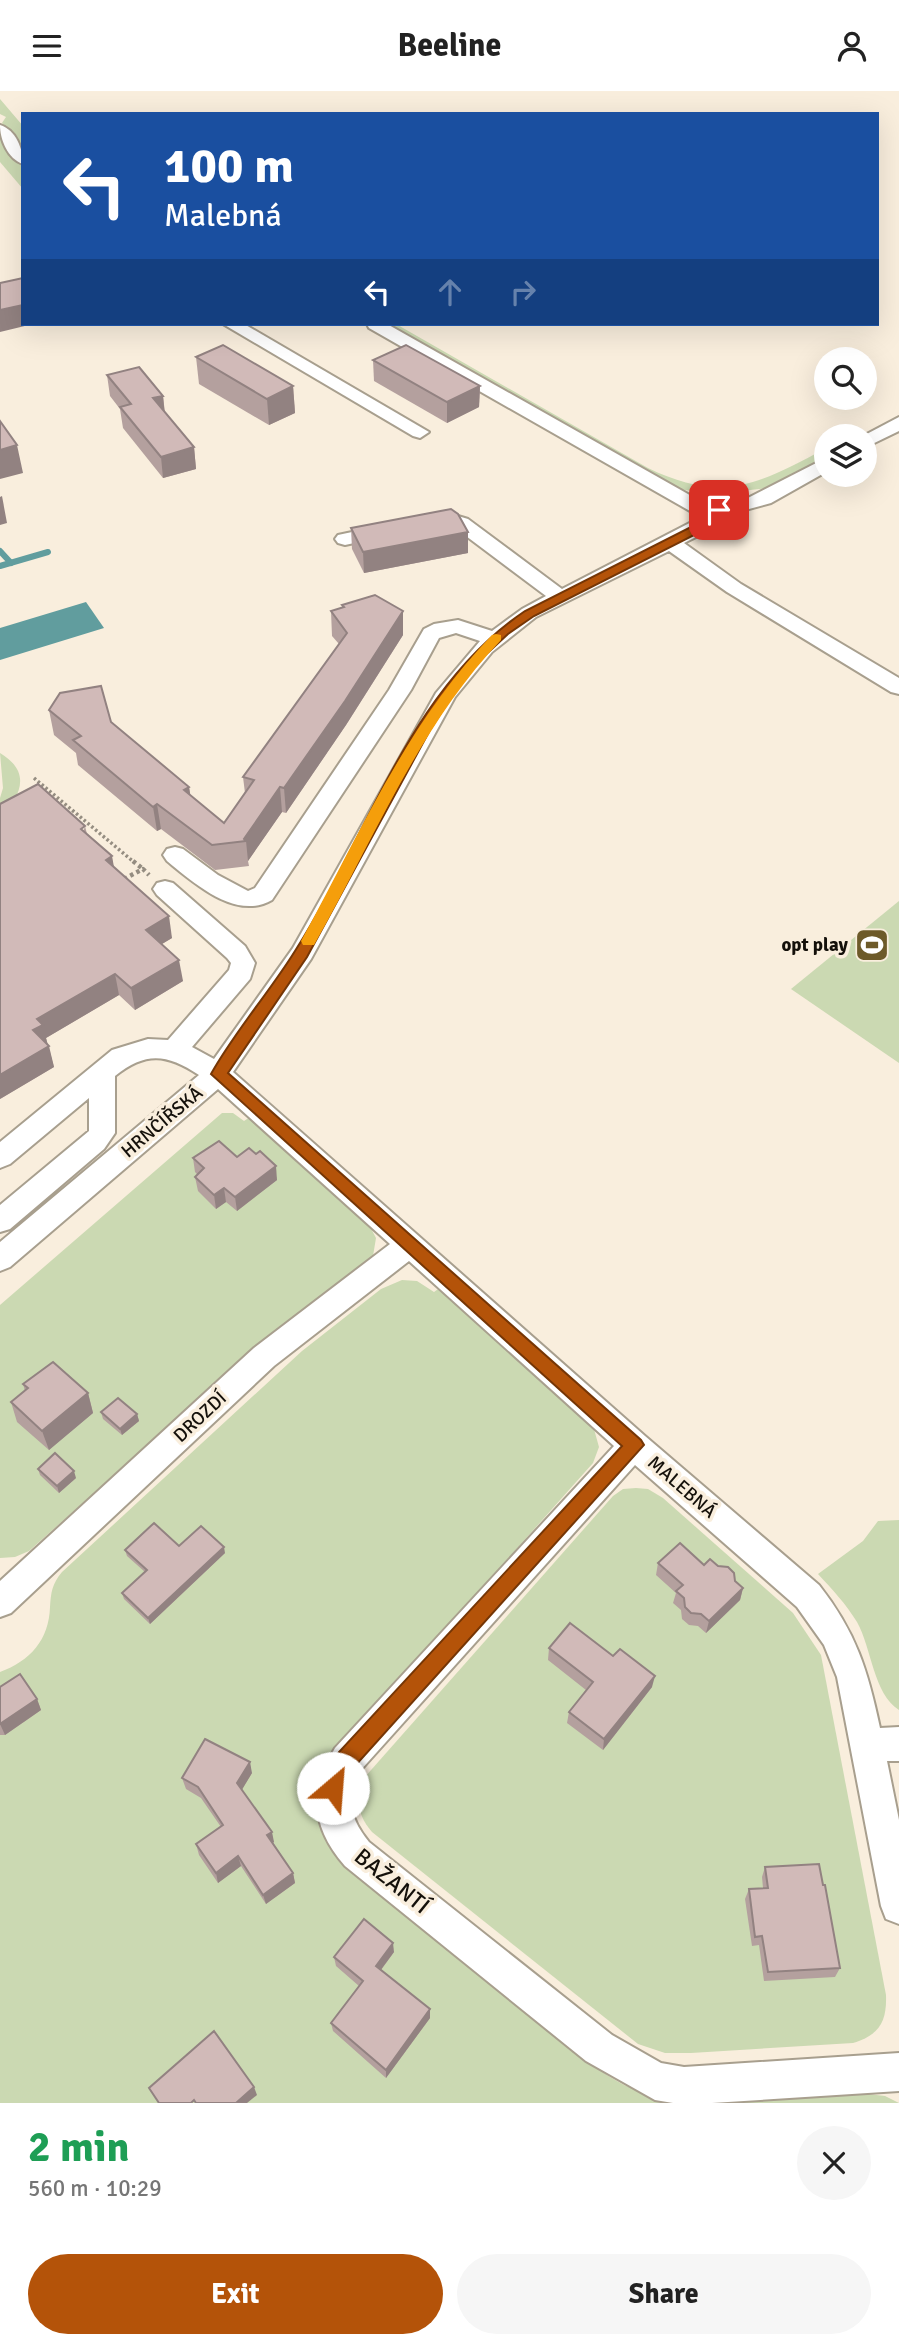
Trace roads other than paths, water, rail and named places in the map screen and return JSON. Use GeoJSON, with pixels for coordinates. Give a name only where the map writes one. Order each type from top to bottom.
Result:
{"type":"FeatureCollection","features":[{"type":"Feature","properties":{"kind":"street"},"geometry":{"type":"LineString","coordinates":[[0,130],[21,156]]}},
{"type":"Feature","properties":{"kind":"street"},"geometry":{"type":"LineString","coordinates":[[239,326],[420,432]]}},
{"type":"Feature","properties":{"kind":"street"},"geometry":{"type":"LineString","coordinates":[[378,326],[682,501],[701,508],[719,510],[754,503],[814,470]]}},
{"type":"Feature","properties":{"kind":"street"},"geometry":{"type":"LineString","coordinates":[[877,436],[899,423]]}},
{"type":"Feature","properties":{"kind":"street","name":"HRNČÍŘSKÁ"},"geometry":{"type":"LineString","coordinates":[[0,1259],[218,1074],[302,953],[424,730],[465,670],[495,639],[529,614],[713,520],[719,510]]}},
{"type":"Feature","properties":{"kind":"street"},"geometry":{"type":"LineString","coordinates":[[345,539],[440,520],[461,523],[560,597]]}},
{"type":"Feature","properties":{"kind":"street"},"geometry":{"type":"LineString","coordinates":[[670,542],[734,588],[899,687]]}},
{"type":"Feature","properties":{"kind":"street"},"geometry":{"type":"LineString","coordinates":[[175,855],[201,877],[247,899],[257,898],[268,891],[400,690],[431,634],[441,628],[458,626],[495,639]]}},
{"type":"Feature","properties":{"kind":"street"},"geometry":{"type":"LineString","coordinates":[[0,1157],[121,1057],[155,1046],[173,1051],[241,973],[243,963],[236,952],[165,889]]}},
{"type":"Feature","properties":{"kind":"street","name":"MALEBNÁ"},"geometry":{"type":"LineString","coordinates":[[173,1051],[218,1074],[634,1445],[808,1596],[824,1616],[847,1655],[883,1744],[899,1906]]}},
{"type":"Feature","properties":{"kind":"street"},"geometry":{"type":"LineString","coordinates":[[0,1221],[95,1142],[102,1133],[102,1073]]}},
{"type":"Feature","properties":{"kind":"street","name":"DROZDÍ"},"geometry":{"type":"LineString","coordinates":[[0,1602],[264,1357],[410,1244]]}},
{"type":"Feature","properties":{"kind":"street","name":"BAŽANTÍ"},"geometry":{"type":"LineString","coordinates":[[634,1445],[346,1760],[337,1774],[332,1806],[343,1840],[599,2048],[655,2081],[684,2086],[899,2073]]}},
{"type":"Feature","properties":{"kind":"water"},"geometry":{"type":"Polygon","coordinates":[[[86,602],[104,628],[0,660],[0,628],[86,602]]]}},
{"type":"Feature","properties":{"kind":"waterway"},"geometry":{"type":"LineString","coordinates":[[0,551],[11,563]]}},
{"type":"Feature","properties":{"kind":"waterway"},"geometry":{"type":"LineString","coordinates":[[11,563],[48,552]]}},
{"type":"Feature","properties":{"kind":"waterway"},"geometry":{"type":"LineString","coordinates":[[0,566],[11,563]]}},
{"type":"Feature","properties":{"kind":"place","name":"opt play"},"geometry":{"type":"Point","coordinates":[872,945]}}]}
